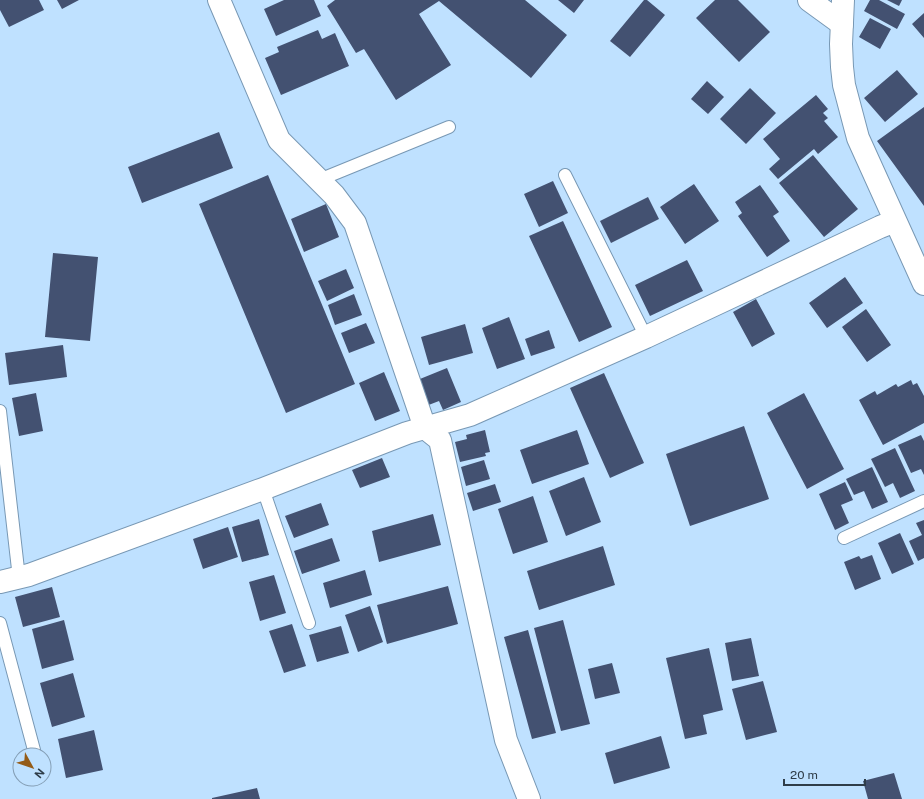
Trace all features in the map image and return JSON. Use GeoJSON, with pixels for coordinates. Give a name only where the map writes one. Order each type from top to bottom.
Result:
{"type":"FeatureCollection","features":[{"type":"Feature","properties":{"kind":"street"},"geometry":{"type":"LineString","coordinates":[[219,0],[279,140],[334,195],[355,223],[425,428],[440,440],[506,740],[529,799]]}},
{"type":"Feature","properties":{"kind":"street"},"geometry":{"type":"LineString","coordinates":[[809,0],[842,24]]}},
{"type":"Feature","properties":{"kind":"street"},"geometry":{"type":"LineString","coordinates":[[843,0],[841,44],[844,86],[858,138],[924,284]]}},
{"type":"Feature","properties":{"kind":"street"},"geometry":{"type":"LineString","coordinates":[[9,580],[29,576],[263,489],[407,433],[470,415],[646,337],[895,221]]}},
{"type":"Feature","properties":{"kind":"lane"},"geometry":{"type":"LineString","coordinates":[[319,180],[449,127]]}},
{"type":"Feature","properties":{"kind":"lane"},"geometry":{"type":"LineString","coordinates":[[565,176],[646,337]]}},
{"type":"Feature","properties":{"kind":"lane"},"geometry":{"type":"LineString","coordinates":[[0,411],[9,580]]}},
{"type":"Feature","properties":{"kind":"lane"},"geometry":{"type":"LineString","coordinates":[[263,489],[309,623]]}},
{"type":"Feature","properties":{"kind":"lane"},"geometry":{"type":"LineString","coordinates":[[844,538],[924,501]]}},
{"type":"Feature","properties":{"kind":"lane"},"geometry":{"type":"LineString","coordinates":[[0,623],[33,747]]}},
{"type":"Feature","properties":{"kind":"building"},"geometry":{"type":"Polygon","coordinates":[[[0,0],[39,0],[44,10],[9,27],[0,10],[0,0]]]}},
{"type":"Feature","properties":{"kind":"building"},"geometry":{"type":"Polygon","coordinates":[[[57,0],[79,0],[62,9],[57,0]]]}},
{"type":"Feature","properties":{"kind":"building"},"geometry":{"type":"Polygon","coordinates":[[[284,0],[314,0],[321,16],[276,36],[264,9],[284,0]]]}},
{"type":"Feature","properties":{"kind":"building"},"geometry":{"type":"Polygon","coordinates":[[[335,0],[525,0],[567,35],[531,78],[439,1],[419,14],[451,65],[396,100],[364,49],[356,53],[327,6],[335,0]]]}},
{"type":"Feature","properties":{"kind":"building"},"geometry":{"type":"Polygon","coordinates":[[[558,0],[584,0],[574,13],[558,0]]]}},
{"type":"Feature","properties":{"kind":"building"},"geometry":{"type":"Polygon","coordinates":[[[644,0],[647,0],[665,15],[630,57],[610,41],[644,0]]]}},
{"type":"Feature","properties":{"kind":"building"},"geometry":{"type":"Polygon","coordinates":[[[715,0],[738,0],[770,32],[739,62],[696,18],[715,0]]]}},
{"type":"Feature","properties":{"kind":"building"},"geometry":{"type":"Polygon","coordinates":[[[870,0],[879,0],[905,14],[897,29],[864,11],[870,0]]]}},
{"type":"Feature","properties":{"kind":"building"},"geometry":{"type":"Polygon","coordinates":[[[887,0],[902,0],[899,6],[887,0]]]}},
{"type":"Feature","properties":{"kind":"building"},"geometry":{"type":"Polygon","coordinates":[[[924,13],[924,38],[912,24],[924,13]]]}},
{"type":"Feature","properties":{"kind":"building"},"geometry":{"type":"Polygon","coordinates":[[[870,18],[891,29],[880,49],[859,37],[870,18]]]}},
{"type":"Feature","properties":{"kind":"building"},"geometry":{"type":"Polygon","coordinates":[[[318,30],[322,39],[335,33],[349,66],[281,95],[265,58],[279,52],[277,47],[318,30]]]}},
{"type":"Feature","properties":{"kind":"building"},"geometry":{"type":"Polygon","coordinates":[[[897,70],[918,94],[885,122],[864,98],[897,70]]]}},
{"type":"Feature","properties":{"kind":"building"},"geometry":{"type":"Polygon","coordinates":[[[707,81],[724,97],[708,114],[691,99],[707,81]]]}},
{"type":"Feature","properties":{"kind":"building"},"geometry":{"type":"Polygon","coordinates":[[[750,88],[776,113],[746,144],[720,119],[750,88]]]}},
{"type":"Feature","properties":{"kind":"building"},"geometry":{"type":"Polygon","coordinates":[[[816,95],[828,109],[823,113],[828,118],[824,121],[838,137],[818,154],[814,149],[778,179],[769,169],[780,159],[763,139],[816,95]]]}},
{"type":"Feature","properties":{"kind":"building"},"geometry":{"type":"Polygon","coordinates":[[[924,107],[924,206],[877,141],[924,107]]]}},
{"type":"Feature","properties":{"kind":"building"},"geometry":{"type":"Polygon","coordinates":[[[219,132],[233,168],[142,203],[128,167],[219,132]]]}},
{"type":"Feature","properties":{"kind":"building"},"geometry":{"type":"Polygon","coordinates":[[[813,155],[858,209],[824,237],[779,183],[813,155]]]}},
{"type":"Feature","properties":{"kind":"building"},"geometry":{"type":"Polygon","coordinates":[[[268,175],[355,384],[286,413],[199,204],[268,175]]]}},
{"type":"Feature","properties":{"kind":"building"},"geometry":{"type":"Polygon","coordinates":[[[553,181],[568,213],[539,227],[524,194],[553,181]]]}},
{"type":"Feature","properties":{"kind":"building"},"geometry":{"type":"Polygon","coordinates":[[[694,184],[719,221],[685,244],[660,207],[694,184]]]}},
{"type":"Feature","properties":{"kind":"building"},"geometry":{"type":"Polygon","coordinates":[[[760,185],[779,212],[773,216],[790,241],[767,257],[738,216],[742,213],[735,202],[760,185]]]}},
{"type":"Feature","properties":{"kind":"building"},"geometry":{"type":"Polygon","coordinates":[[[648,197],[659,219],[611,243],[600,221],[648,197]]]}},
{"type":"Feature","properties":{"kind":"building"},"geometry":{"type":"Polygon","coordinates":[[[326,204],[339,237],[304,252],[291,219],[326,204]]]}},
{"type":"Feature","properties":{"kind":"building"},"geometry":{"type":"Polygon","coordinates":[[[563,221],[612,327],[579,342],[529,236],[563,221]]]}},
{"type":"Feature","properties":{"kind":"building"},"geometry":{"type":"Polygon","coordinates":[[[53,253],[98,257],[90,341],[45,337],[53,253]]]}},
{"type":"Feature","properties":{"kind":"building"},"geometry":{"type":"Polygon","coordinates":[[[687,260],[703,291],[650,316],[635,285],[687,260]]]}},
{"type":"Feature","properties":{"kind":"building"},"geometry":{"type":"Polygon","coordinates":[[[346,269],[354,288],[327,301],[318,281],[346,269]]]}},
{"type":"Feature","properties":{"kind":"building"},"geometry":{"type":"Polygon","coordinates":[[[845,277],[863,303],[827,328],[809,303],[845,277]]]}},
{"type":"Feature","properties":{"kind":"building"},"geometry":{"type":"Polygon","coordinates":[[[354,294],[362,315],[335,325],[328,305],[354,294]]]}},
{"type":"Feature","properties":{"kind":"building"},"geometry":{"type":"Polygon","coordinates":[[[756,299],[775,334],[752,347],[733,312],[756,299]]]}},
{"type":"Feature","properties":{"kind":"building"},"geometry":{"type":"Polygon","coordinates":[[[866,309],[891,345],[867,362],[842,327],[866,309]]]}},
{"type":"Feature","properties":{"kind":"building"},"geometry":{"type":"Polygon","coordinates":[[[509,317],[525,359],[497,369],[482,328],[509,317]]]}},
{"type":"Feature","properties":{"kind":"building"},"geometry":{"type":"Polygon","coordinates":[[[366,323],[375,343],[349,353],[341,333],[366,323]]]}},
{"type":"Feature","properties":{"kind":"building"},"geometry":{"type":"Polygon","coordinates":[[[465,324],[473,353],[429,365],[421,337],[465,324]]]}},
{"type":"Feature","properties":{"kind":"building"},"geometry":{"type":"Polygon","coordinates":[[[549,330],[555,348],[531,356],[525,339],[549,330]]]}},
{"type":"Feature","properties":{"kind":"building"},"geometry":{"type":"Polygon","coordinates":[[[63,345],[67,377],[9,385],[5,353],[63,345]]]}},
{"type":"Feature","properties":{"kind":"building"},"geometry":{"type":"Polygon","coordinates":[[[447,368],[461,402],[443,410],[439,401],[426,406],[415,381],[447,368]]]}},
{"type":"Feature","properties":{"kind":"building"},"geometry":{"type":"Polygon","coordinates":[[[384,372],[400,411],[375,421],[359,383],[384,372]]]}},
{"type":"Feature","properties":{"kind":"building"},"geometry":{"type":"Polygon","coordinates":[[[604,373],[644,463],[610,478],[570,388],[604,373]]]}},
{"type":"Feature","properties":{"kind":"building"},"geometry":{"type":"Polygon","coordinates":[[[911,380],[913,385],[917,383],[924,396],[924,423],[883,445],[859,400],[875,391],[877,395],[896,384],[898,387],[911,380]]]}},
{"type":"Feature","properties":{"kind":"building"},"geometry":{"type":"Polygon","coordinates":[[[36,393],[43,431],[19,436],[12,398],[36,393]]]}},
{"type":"Feature","properties":{"kind":"building"},"geometry":{"type":"Polygon","coordinates":[[[804,393],[844,469],[807,489],[767,413],[804,393]]]}},
{"type":"Feature","properties":{"kind":"building"},"geometry":{"type":"Polygon","coordinates":[[[744,426],[769,499],[690,526],[666,454],[744,426]]]}},
{"type":"Feature","properties":{"kind":"building"},"geometry":{"type":"Polygon","coordinates":[[[485,430],[490,452],[485,453],[486,456],[460,462],[455,442],[467,439],[466,435],[485,430]]]}},
{"type":"Feature","properties":{"kind":"building"},"geometry":{"type":"Polygon","coordinates":[[[577,430],[589,464],[532,484],[520,450],[577,430]]]}},
{"type":"Feature","properties":{"kind":"building"},"geometry":{"type":"Polygon","coordinates":[[[921,435],[924,441],[924,475],[921,469],[911,473],[898,445],[921,435]]]}},
{"type":"Feature","properties":{"kind":"building"},"geometry":{"type":"Polygon","coordinates":[[[895,448],[915,491],[900,498],[893,483],[885,487],[871,459],[895,448]]]}},
{"type":"Feature","properties":{"kind":"building"},"geometry":{"type":"Polygon","coordinates":[[[382,458],[390,477],[360,488],[352,470],[382,458]]]}},
{"type":"Feature","properties":{"kind":"building"},"geometry":{"type":"Polygon","coordinates":[[[484,460],[490,479],[466,486],[461,467],[484,460]]]}},
{"type":"Feature","properties":{"kind":"building"},"geometry":{"type":"Polygon","coordinates":[[[872,467],[888,502],[872,509],[864,491],[854,495],[846,479],[872,467]]]}},
{"type":"Feature","properties":{"kind":"building"},"geometry":{"type":"Polygon","coordinates":[[[584,477],[601,522],[566,536],[549,491],[584,477]]]}},
{"type":"Feature","properties":{"kind":"building"},"geometry":{"type":"Polygon","coordinates":[[[845,482],[853,500],[841,505],[849,523],[835,530],[819,494],[845,482]]]}},
{"type":"Feature","properties":{"kind":"building"},"geometry":{"type":"Polygon","coordinates":[[[495,484],[501,502],[473,511],[467,493],[495,484]]]}},
{"type":"Feature","properties":{"kind":"building"},"geometry":{"type":"Polygon","coordinates":[[[533,496],[548,542],[513,554],[498,509],[533,496]]]}},
{"type":"Feature","properties":{"kind":"building"},"geometry":{"type":"Polygon","coordinates":[[[321,503],[329,525],[294,538],[285,516],[321,503]]]}},
{"type":"Feature","properties":{"kind":"building"},"geometry":{"type":"Polygon","coordinates":[[[433,514],[441,545],[379,562],[372,531],[433,514]]]}},
{"type":"Feature","properties":{"kind":"building"},"geometry":{"type":"Polygon","coordinates":[[[259,519],[269,555],[242,562],[232,527],[259,519]]]}},
{"type":"Feature","properties":{"kind":"building"},"geometry":{"type":"Polygon","coordinates":[[[924,520],[924,558],[918,561],[909,541],[922,535],[916,523],[924,520]]]}},
{"type":"Feature","properties":{"kind":"building"},"geometry":{"type":"Polygon","coordinates":[[[228,527],[238,557],[203,569],[193,539],[228,527]]]}},
{"type":"Feature","properties":{"kind":"building"},"geometry":{"type":"Polygon","coordinates":[[[900,533],[914,564],[892,574],[878,543],[900,533]]]}},
{"type":"Feature","properties":{"kind":"building"},"geometry":{"type":"Polygon","coordinates":[[[332,538],[340,561],[302,574],[294,551],[332,538]]]}},
{"type":"Feature","properties":{"kind":"building"},"geometry":{"type":"Polygon","coordinates":[[[603,546],[615,585],[539,610],[527,571],[603,546]]]}},
{"type":"Feature","properties":{"kind":"building"},"geometry":{"type":"Polygon","coordinates":[[[872,555],[881,579],[855,590],[844,562],[859,556],[861,559],[872,555]]]}},
{"type":"Feature","properties":{"kind":"building"},"geometry":{"type":"Polygon","coordinates":[[[365,570],[372,595],[330,608],[323,583],[365,570]]]}},
{"type":"Feature","properties":{"kind":"building"},"geometry":{"type":"Polygon","coordinates":[[[274,575],[286,613],[260,621],[249,582],[274,575]]]}},
{"type":"Feature","properties":{"kind":"building"},"geometry":{"type":"Polygon","coordinates":[[[448,586],[458,624],[387,644],[377,605],[448,586]]]}},
{"type":"Feature","properties":{"kind":"building"},"geometry":{"type":"Polygon","coordinates":[[[52,587],[60,617],[23,627],[15,597],[52,587]]]}},
{"type":"Feature","properties":{"kind":"building"},"geometry":{"type":"Polygon","coordinates":[[[370,606],[383,642],[358,652],[345,615],[370,606]]]}},
{"type":"Feature","properties":{"kind":"building"},"geometry":{"type":"Polygon","coordinates":[[[64,620],[74,660],[42,669],[32,629],[64,620]]]}},
{"type":"Feature","properties":{"kind":"building"},"geometry":{"type":"Polygon","coordinates":[[[563,620],[590,724],[561,731],[534,628],[563,620]]]}},
{"type":"Feature","properties":{"kind":"building"},"geometry":{"type":"Polygon","coordinates":[[[292,624],[306,666],[284,673],[269,631],[292,624]]]}},
{"type":"Feature","properties":{"kind":"building"},"geometry":{"type":"Polygon","coordinates":[[[341,626],[349,653],[317,662],[309,635],[341,626]]]}},
{"type":"Feature","properties":{"kind":"building"},"geometry":{"type":"Polygon","coordinates":[[[528,630],[556,733],[532,739],[504,637],[528,630]]]}},
{"type":"Feature","properties":{"kind":"building"},"geometry":{"type":"Polygon","coordinates":[[[751,638],[759,676],[732,681],[725,643],[751,638]]]}},
{"type":"Feature","properties":{"kind":"building"},"geometry":{"type":"Polygon","coordinates":[[[709,648],[723,710],[703,715],[707,734],[685,739],[666,658],[709,648]]]}},
{"type":"Feature","properties":{"kind":"building"},"geometry":{"type":"Polygon","coordinates":[[[612,663],[620,693],[595,699],[588,669],[612,663]]]}},
{"type":"Feature","properties":{"kind":"building"},"geometry":{"type":"Polygon","coordinates":[[[73,673],[85,717],[52,727],[40,683],[73,673]]]}},
{"type":"Feature","properties":{"kind":"building"},"geometry":{"type":"Polygon","coordinates":[[[763,681],[777,732],[746,740],[732,689],[763,681]]]}},
{"type":"Feature","properties":{"kind":"building"},"geometry":{"type":"Polygon","coordinates":[[[94,730],[103,770],[66,778],[58,739],[94,730]]]}},
{"type":"Feature","properties":{"kind":"building"},"geometry":{"type":"Polygon","coordinates":[[[661,736],[670,768],[614,784],[605,753],[661,736]]]}},
{"type":"Feature","properties":{"kind":"building"},"geometry":{"type":"Polygon","coordinates":[[[894,773],[902,799],[868,799],[863,781],[894,773]]]}},
{"type":"Feature","properties":{"kind":"building"},"geometry":{"type":"Polygon","coordinates":[[[257,788],[260,799],[212,799],[212,798],[257,788]]]}}]}
